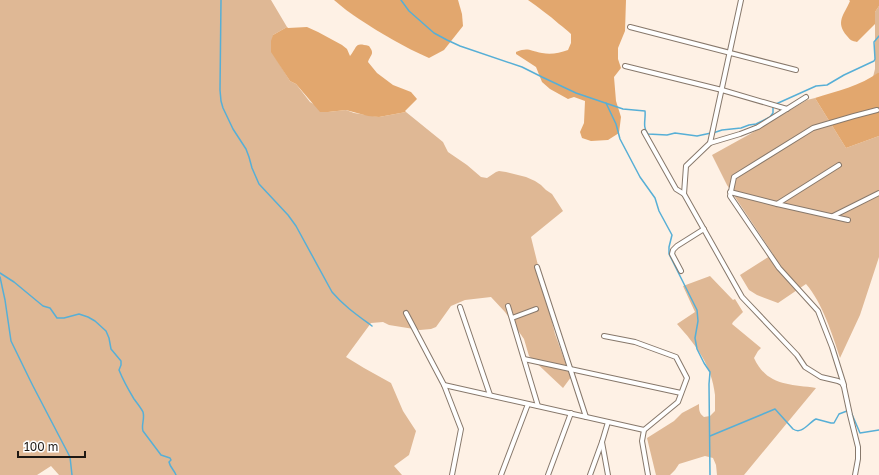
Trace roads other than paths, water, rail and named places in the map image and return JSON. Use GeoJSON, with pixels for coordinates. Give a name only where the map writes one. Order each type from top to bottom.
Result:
{"type":"FeatureCollection","features":[{"type":"Feature","properties":{"kind":"street"},"geometry":{"type":"LineString","coordinates":[[710,143],[741,0]]}},
{"type":"Feature","properties":{"kind":"street"},"geometry":{"type":"LineString","coordinates":[[630,27],[796,70]]}},
{"type":"Feature","properties":{"kind":"street"},"geometry":{"type":"LineString","coordinates":[[625,66],[722,90],[787,109]]}},
{"type":"Feature","properties":{"kind":"street"},"geometry":{"type":"LineString","coordinates":[[684,194],[686,166],[710,143],[758,127],[806,98]]}},
{"type":"Feature","properties":{"kind":"street"},"geometry":{"type":"LineString","coordinates":[[854,475],[858,460],[858,447],[844,387],[832,347],[818,311],[779,268],[730,196],[730,192],[734,177],[813,128],[877,110]]}},
{"type":"Feature","properties":{"kind":"street"},"geometry":{"type":"LineString","coordinates":[[644,132],[676,189],[684,194],[742,296],[797,355],[805,367],[821,377],[842,383],[844,387]]}},
{"type":"Feature","properties":{"kind":"street"},"geometry":{"type":"LineString","coordinates":[[777,204],[839,165]]}},
{"type":"Feature","properties":{"kind":"street"},"geometry":{"type":"LineString","coordinates":[[730,192],[848,220]]}},
{"type":"Feature","properties":{"kind":"street"},"geometry":{"type":"LineString","coordinates":[[832,217],[879,193]]}},
{"type":"Feature","properties":{"kind":"street"},"geometry":{"type":"LineString","coordinates":[[681,271],[672,254],[672,250],[704,229]]}},
{"type":"Feature","properties":{"kind":"street"},"geometry":{"type":"LineString","coordinates":[[537,267],[586,417]]}},
{"type":"Feature","properties":{"kind":"street"},"geometry":{"type":"LineString","coordinates":[[508,306],[538,406]]}},
{"type":"Feature","properties":{"kind":"street"},"geometry":{"type":"LineString","coordinates":[[460,307],[490,395]]}},
{"type":"Feature","properties":{"kind":"street"},"geometry":{"type":"LineString","coordinates":[[512,318],[536,309]]}},
{"type":"Feature","properties":{"kind":"street"},"geometry":{"type":"LineString","coordinates":[[406,313],[444,385],[462,429],[452,475]]}},
{"type":"Feature","properties":{"kind":"street"},"geometry":{"type":"LineString","coordinates":[[604,336],[635,342],[676,357],[686,378],[678,402],[644,430],[642,441],[648,475]]}},
{"type":"Feature","properties":{"kind":"street"},"geometry":{"type":"LineString","coordinates":[[524,359],[681,393]]}},
{"type":"Feature","properties":{"kind":"street"},"geometry":{"type":"LineString","coordinates":[[444,385],[644,430]]}},
{"type":"Feature","properties":{"kind":"street"},"geometry":{"type":"LineString","coordinates":[[501,475],[528,404]]}},
{"type":"Feature","properties":{"kind":"street"},"geometry":{"type":"LineString","coordinates":[[548,475],[571,413]]}},
{"type":"Feature","properties":{"kind":"street"},"geometry":{"type":"LineString","coordinates":[[590,475],[608,422]]}},
{"type":"Feature","properties":{"kind":"street"},"geometry":{"type":"LineString","coordinates":[[602,442],[608,475]]}},
{"type":"Feature","properties":{"kind":"waterway"},"geometry":{"type":"LineString","coordinates":[[221,0],[220,90],[223,108],[233,129],[246,149],[259,184],[288,215],[296,226],[332,292],[346,306],[372,326]]}},
{"type":"Feature","properties":{"kind":"waterway"},"geometry":{"type":"LineString","coordinates":[[401,0],[409,11],[434,33],[460,46],[522,67],[576,93],[623,109],[645,111],[645,126],[648,134],[667,135],[675,133],[697,136],[711,133]]}},
{"type":"Feature","properties":{"kind":"waterway"},"geometry":{"type":"LineString","coordinates":[[713,133],[756,124],[770,117],[773,113],[773,106],[776,104],[816,86],[827,85],[874,61],[874,42],[879,36]]}},
{"type":"Feature","properties":{"kind":"waterway"},"geometry":{"type":"LineString","coordinates":[[606,103],[616,124],[620,139],[640,177],[655,198],[659,211],[672,235],[669,254],[697,310],[698,321],[695,338],[697,349],[710,372],[710,475]]}},
{"type":"Feature","properties":{"kind":"waterway"},"geometry":{"type":"LineString","coordinates":[[0,273],[14,282],[43,306],[50,308],[57,318],[64,318],[79,314],[95,321],[106,331],[111,349],[121,361],[119,370],[122,377],[143,412],[143,431],[161,455],[170,458],[171,460],[169,462],[176,475]]}},
{"type":"Feature","properties":{"kind":"waterway"},"geometry":{"type":"LineString","coordinates":[[0,277],[11,341],[70,457],[72,475]]}},
{"type":"Feature","properties":{"kind":"waterway"},"geometry":{"type":"LineString","coordinates":[[710,436],[775,409],[793,429],[799,431],[816,419],[834,423],[839,414],[847,411]]}},
{"type":"Feature","properties":{"kind":"waterway"},"geometry":{"type":"LineString","coordinates":[[851,412],[860,433],[879,430]]}}]}
